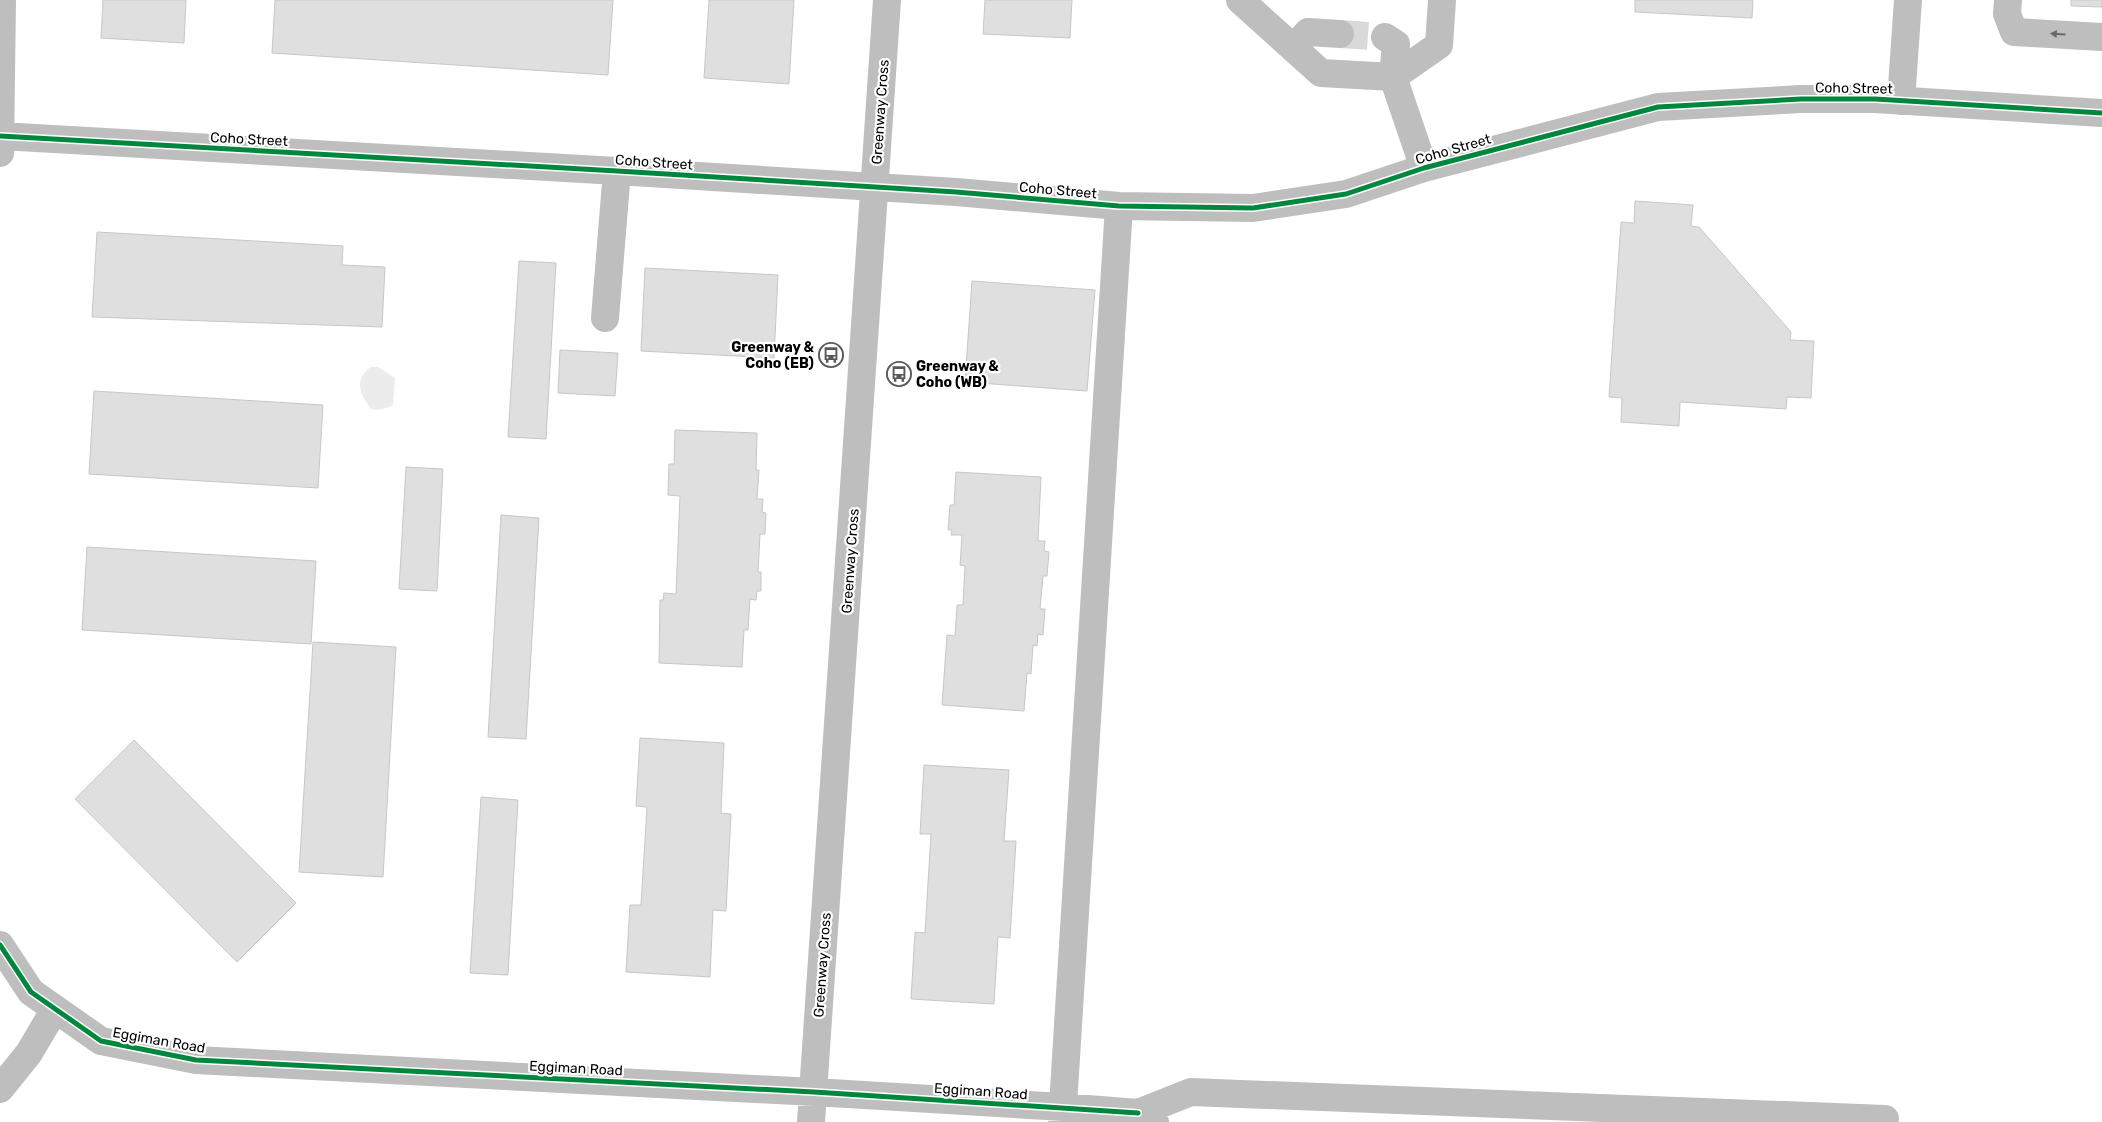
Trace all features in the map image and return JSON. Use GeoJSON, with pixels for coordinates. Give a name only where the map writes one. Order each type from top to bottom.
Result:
{"type":"FeatureCollection","features":[{"type":"Feature","properties":{"kind":"street"},"geometry":{"type":"LineString","coordinates":[[0,142],[2,0]]}},
{"type":"Feature","properties":{"kind":"street","name":"Greenway Cross"},"geometry":{"type":"LineString","coordinates":[[812,1122],[876,188],[887,0]]}},
{"type":"Feature","properties":{"kind":"street"},"geometry":{"type":"LineString","coordinates":[[1240,0],[1321,74],[1393,77],[1439,45],[1442,0]]}},
{"type":"Feature","properties":{"kind":"street"},"geometry":{"type":"LineString","coordinates":[[1901,101],[1908,0]]}},
{"type":"Feature","properties":{"kind":"street"},"geometry":{"type":"LineString","coordinates":[[2008,0],[2007,14],[2014,32],[2102,36]]}},
{"type":"Feature","properties":{"kind":"street"},"geometry":{"type":"LineString","coordinates":[[1293,48],[1308,32],[1340,34]]}},
{"type":"Feature","properties":{"kind":"street"},"geometry":{"type":"LineString","coordinates":[[1385,37],[1396,44],[1393,77],[1424,168]]}},
{"type":"Feature","properties":{"kind":"street","name":"Coho Street"},"geometry":{"type":"LineString","coordinates":[[0,142],[617,171],[1119,206],[1253,208],[1346,194],[1424,168],[1658,107],[1801,99],[1875,99],[2102,113]]}},
{"type":"Feature","properties":{"kind":"street"},"geometry":{"type":"LineString","coordinates":[[605,318],[617,171]]}},
{"type":"Feature","properties":{"kind":"street"},"geometry":{"type":"LineString","coordinates":[[1062,1115],[1119,206]]}},
{"type":"Feature","properties":{"kind":"street","name":"Eggiman Road"},"geometry":{"type":"LineString","coordinates":[[0,945],[31,992],[101,1041],[196,1060],[814,1092],[1062,1115],[1146,1117]]}},
{"type":"Feature","properties":{"kind":"street"},"geometry":{"type":"LineString","coordinates":[[0,1089],[29,1053],[55,1009]]}},
{"type":"Feature","properties":{"kind":"street"},"geometry":{"type":"LineString","coordinates":[[1146,1117],[1191,1092],[1885,1119]]}},
{"type":"Feature","properties":{"kind":"shaded area"},"geometry":{"type":"Polygon","coordinates":[[[371,367],[378,367],[395,378],[393,405],[377,410],[371,409],[364,398],[360,382],[365,372],[371,367]]]}},
{"type":"Feature","properties":{"kind":"building"},"geometry":{"type":"Polygon","coordinates":[[[103,0],[186,0],[184,43],[101,38],[103,0]]]}},
{"type":"Feature","properties":{"kind":"building"},"geometry":{"type":"Polygon","coordinates":[[[275,0],[613,0],[608,75],[272,53],[275,0]]]}},
{"type":"Feature","properties":{"kind":"building"},"geometry":{"type":"Polygon","coordinates":[[[709,0],[794,0],[789,84],[704,78],[709,0]]]}},
{"type":"Feature","properties":{"kind":"building"},"geometry":{"type":"Polygon","coordinates":[[[985,0],[1072,0],[1070,38],[983,34],[985,0]]]}},
{"type":"Feature","properties":{"kind":"building"},"geometry":{"type":"Polygon","coordinates":[[[1635,0],[1753,0],[1752,18],[1635,12],[1635,0]]]}},
{"type":"Feature","properties":{"kind":"building"},"geometry":{"type":"Polygon","coordinates":[[[2071,0],[2102,0],[2102,7],[2071,6],[2071,0]]]}},
{"type":"Feature","properties":{"kind":"building"},"geometry":{"type":"Polygon","coordinates":[[[1635,201],[1693,205],[1691,226],[1699,227],[1791,332],[1790,340],[1814,341],[1811,398],[1787,397],[1786,409],[1680,402],[1679,426],[1621,422],[1622,398],[1609,397],[1621,222],[1634,223],[1635,201]]]}},
{"type":"Feature","properties":{"kind":"building"},"geometry":{"type":"Polygon","coordinates":[[[97,232],[343,246],[342,265],[385,267],[382,327],[92,317],[97,232]]]}},
{"type":"Feature","properties":{"kind":"building"},"geometry":{"type":"Polygon","coordinates":[[[519,261],[556,263],[546,439],[508,437],[519,261]]]}},
{"type":"Feature","properties":{"kind":"building"},"geometry":{"type":"Polygon","coordinates":[[[645,268],[778,275],[774,358],[641,351],[645,268]]]}},
{"type":"Feature","properties":{"kind":"building"},"geometry":{"type":"Polygon","coordinates":[[[972,281],[1095,290],[1087,391],[965,382],[972,281]]]}},
{"type":"Feature","properties":{"kind":"building"},"geometry":{"type":"Polygon","coordinates":[[[560,350],[618,353],[615,396],[558,393],[560,350]]]}},
{"type":"Feature","properties":{"kind":"building"},"geometry":{"type":"Polygon","coordinates":[[[94,391],[323,405],[318,488],[89,474],[94,391]]]}},
{"type":"Feature","properties":{"kind":"building"},"geometry":{"type":"Polygon","coordinates":[[[675,430],[757,433],[756,470],[759,470],[757,499],[763,499],[762,512],[766,513],[765,534],[760,534],[758,572],[761,572],[761,591],[757,591],[756,600],[750,599],[748,630],[744,630],[742,667],[659,663],[660,600],[663,600],[664,593],[676,594],[680,496],[668,495],[669,464],[674,464],[675,430]]]}},
{"type":"Feature","properties":{"kind":"building"},"geometry":{"type":"Polygon","coordinates":[[[406,467],[443,469],[437,591],[399,589],[406,467]]]}},
{"type":"Feature","properties":{"kind":"building"},"geometry":{"type":"Polygon","coordinates":[[[956,472],[1041,477],[1038,541],[1045,541],[1044,551],[1049,552],[1047,576],[1043,576],[1040,609],[1045,609],[1043,635],[1038,634],[1037,646],[1033,645],[1031,674],[1027,673],[1024,711],[942,705],[947,635],[955,636],[957,605],[963,605],[965,566],[960,565],[962,535],[951,535],[952,530],[948,530],[950,505],[954,505],[956,472]]]}},
{"type":"Feature","properties":{"kind":"building"},"geometry":{"type":"Polygon","coordinates":[[[501,515],[539,518],[526,739],[488,737],[501,515]]]}},
{"type":"Feature","properties":{"kind":"building"},"geometry":{"type":"Polygon","coordinates":[[[87,547],[316,561],[311,644],[82,630],[87,547]]]}},
{"type":"Feature","properties":{"kind":"building"},"geometry":{"type":"Polygon","coordinates":[[[313,642],[396,647],[383,877],[299,872],[313,642]]]}},
{"type":"Feature","properties":{"kind":"building"},"geometry":{"type":"Polygon","coordinates":[[[640,738],[724,743],[721,813],[731,814],[726,911],[713,910],[710,977],[626,972],[630,905],[641,905],[647,807],[636,806],[640,738]]]}},
{"type":"Feature","properties":{"kind":"building"},"geometry":{"type":"Polygon","coordinates":[[[134,740],[296,903],[237,962],[75,799],[134,740]]]}},
{"type":"Feature","properties":{"kind":"building"},"geometry":{"type":"Polygon","coordinates":[[[924,765],[1009,770],[1004,841],[1016,841],[1010,938],[998,937],[994,1004],[911,999],[915,932],[925,933],[931,834],[920,834],[924,765]]]}},
{"type":"Feature","properties":{"kind":"building"},"geometry":{"type":"Polygon","coordinates":[[[481,797],[518,800],[508,975],[470,973],[481,797]]]}},
{"type":"Feature","properties":{"kind":"tunnel"},"geometry":{"type":"LineString","coordinates":[[1340,34],[1385,37]]}},
{"type":"Feature","properties":{"kind":"cycle path"},"geometry":{"type":"LineString","coordinates":[[0,136],[956,192],[1119,206],[1253,208],[1346,194],[1424,168],[1658,107],[1801,99],[1875,99],[2102,113]]}},
{"type":"Feature","properties":{"kind":"cycle path"},"geometry":{"type":"LineString","coordinates":[[0,945],[31,992],[101,1041],[196,1060],[814,1092],[1138,1113]]}},
{"type":"Feature","properties":{"kind":"place","name":"Greenway & Coho (EB)"},"geometry":{"type":"Point","coordinates":[831,355]}},
{"type":"Feature","properties":{"kind":"place","name":"Greenway & Coho (WB)"},"geometry":{"type":"Point","coordinates":[899,374]}}]}
